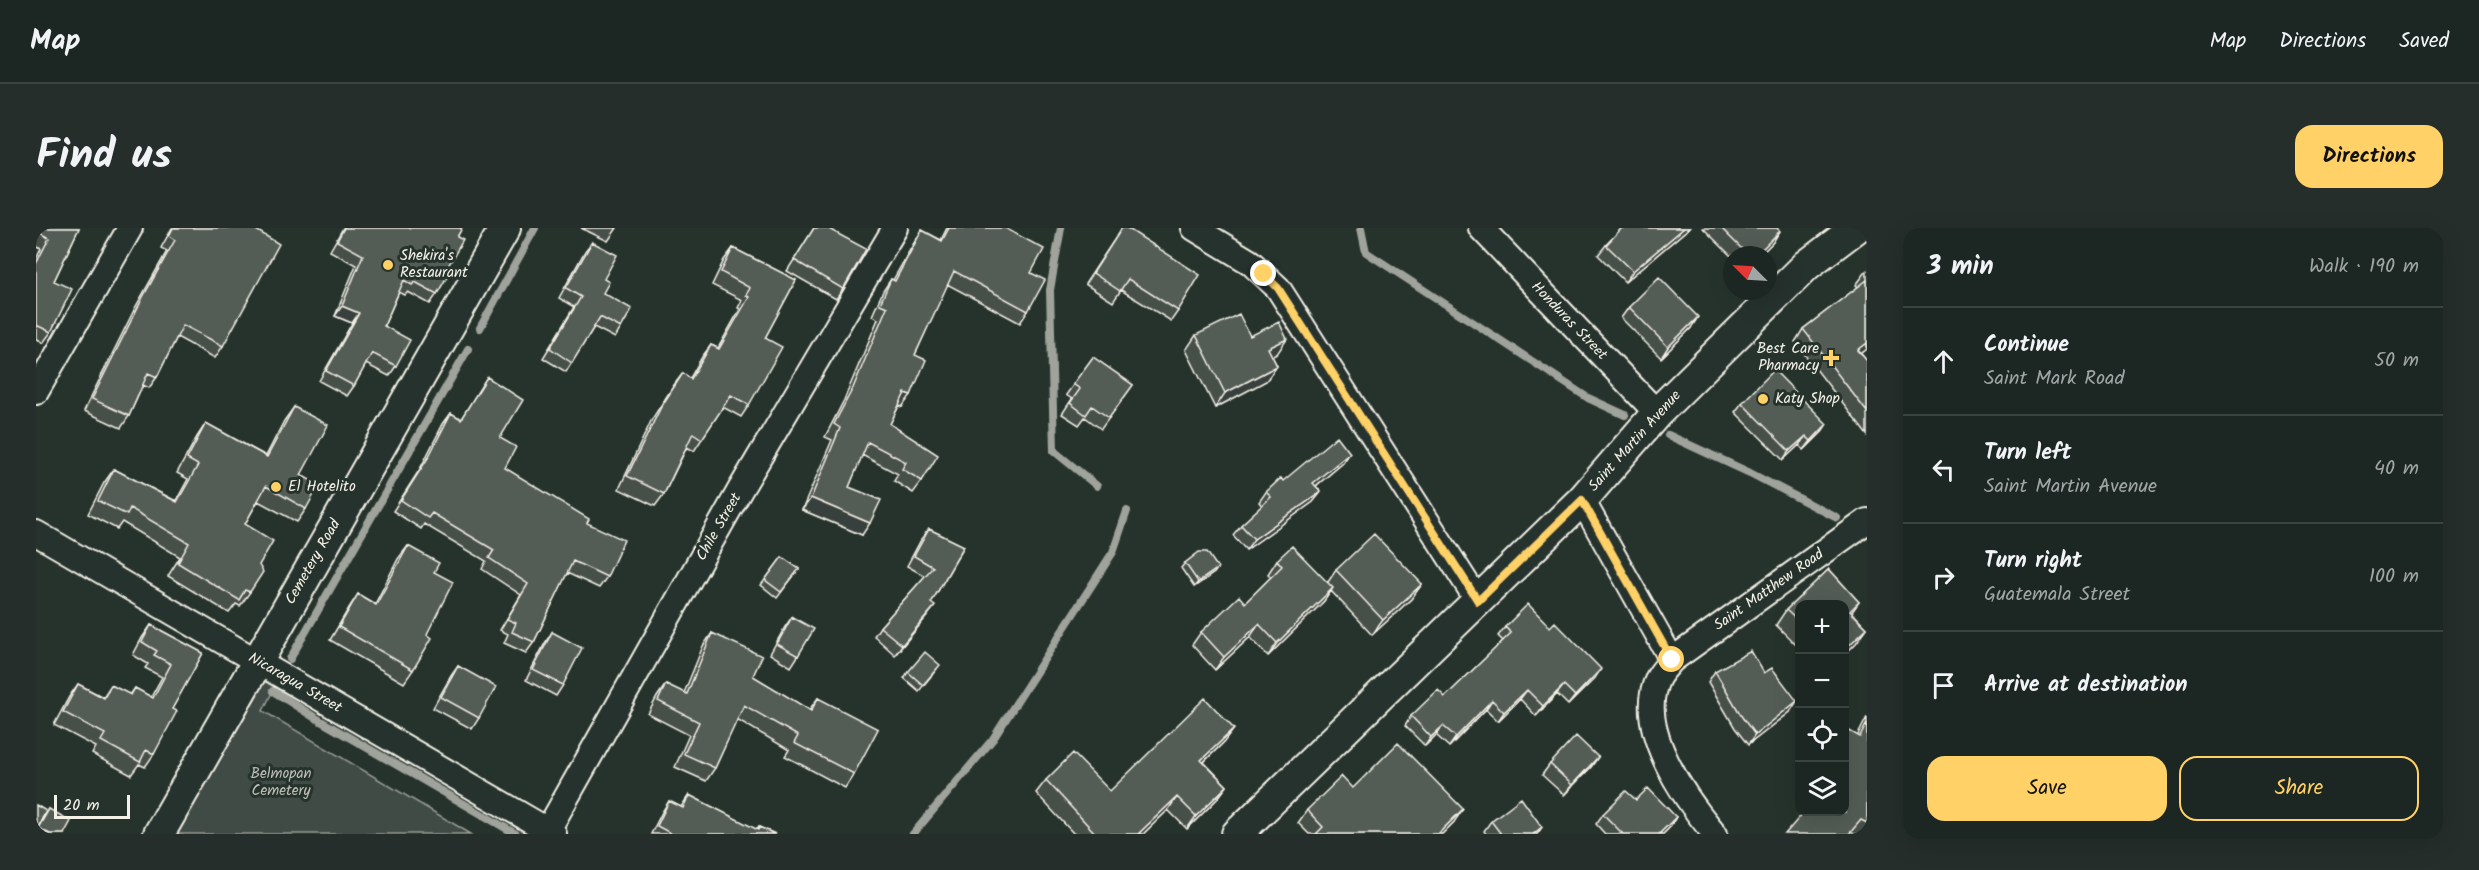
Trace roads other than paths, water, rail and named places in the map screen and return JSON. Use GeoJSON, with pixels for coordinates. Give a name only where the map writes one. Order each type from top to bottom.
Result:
{"type":"FeatureCollection","features":[{"type":"Feature","properties":{"kind":"street"},"geometry":{"type":"LineString","coordinates":[[36,392],[130,228]]}},
{"type":"Feature","properties":{"kind":"street","name":"Cemetery Road"},"geometry":{"type":"LineString","coordinates":[[159,834],[505,228]]}},
{"type":"Feature","properties":{"kind":"street","name":"Chile Street"},"geometry":{"type":"LineString","coordinates":[[551,832],[740,490],[895,228]]}},
{"type":"Feature","properties":{"kind":"street"},"geometry":{"type":"LineString","coordinates":[[1194,228],[1250,262],[1278,288],[1478,601]]}},
{"type":"Feature","properties":{"kind":"street","name":"Honduras Street"},"geometry":{"type":"LineString","coordinates":[[1481,228],[1657,413]]}},
{"type":"Feature","properties":{"kind":"street","name":"Saint Martin Avenue"},"geometry":{"type":"LineString","coordinates":[[1249,830],[1582,500],[1657,413],[1807,265],[1857,228]]}},
{"type":"Feature","properties":{"kind":"street"},"geometry":{"type":"LineString","coordinates":[[1582,500],[1672,660],[1658,679],[1653,697],[1653,718],[1658,746],[1674,776],[1710,832]]}},
{"type":"Feature","properties":{"kind":"street","name":"Saint Matthew Road"},"geometry":{"type":"LineString","coordinates":[[1672,660],[1867,521]]}},
{"type":"Feature","properties":{"kind":"street","name":"Nicaragua Street"},"geometry":{"type":"LineString","coordinates":[[36,533],[551,832]]}},
{"type":"Feature","properties":{"kind":"waterway"},"geometry":{"type":"LineString","coordinates":[[480,328],[535,228]]}},
{"type":"Feature","properties":{"kind":"waterway"},"geometry":{"type":"LineString","coordinates":[[1061,228],[1050,290],[1054,451],[1097,486]]}},
{"type":"Feature","properties":{"kind":"waterway"},"geometry":{"type":"LineString","coordinates":[[1361,228],[1366,252],[1588,398],[1625,415]]}},
{"type":"Feature","properties":{"kind":"waterway"},"geometry":{"type":"LineString","coordinates":[[290,659],[468,349]]}},
{"type":"Feature","properties":{"kind":"waterway"},"geometry":{"type":"LineString","coordinates":[[1668,435],[1750,473],[1837,518]]}},
{"type":"Feature","properties":{"kind":"waterway"},"geometry":{"type":"LineString","coordinates":[[913,834],[993,739],[1113,552],[1127,511]]}},
{"type":"Feature","properties":{"kind":"waterway"},"geometry":{"type":"LineString","coordinates":[[273,691],[516,834]]}},
{"type":"Feature","properties":{"kind":"place","name":"Shekira's Restaurant"},"geometry":{"type":"Point","coordinates":[388,265]}},
{"type":"Feature","properties":{"kind":"place","name":"Best Care Pharmacy"},"geometry":{"type":"Point","coordinates":[1831,358]}},
{"type":"Feature","properties":{"kind":"place","name":"Katy Shop"},"geometry":{"type":"Point","coordinates":[1763,399]}},
{"type":"Feature","properties":{"kind":"place","name":"El Hotelito"},"geometry":{"type":"Point","coordinates":[276,487]}},
{"type":"Feature","properties":{"kind":"park label","name":"Belmopan Cemetery"},"geometry":{"type":"Point","coordinates":[281,782]}}]}
